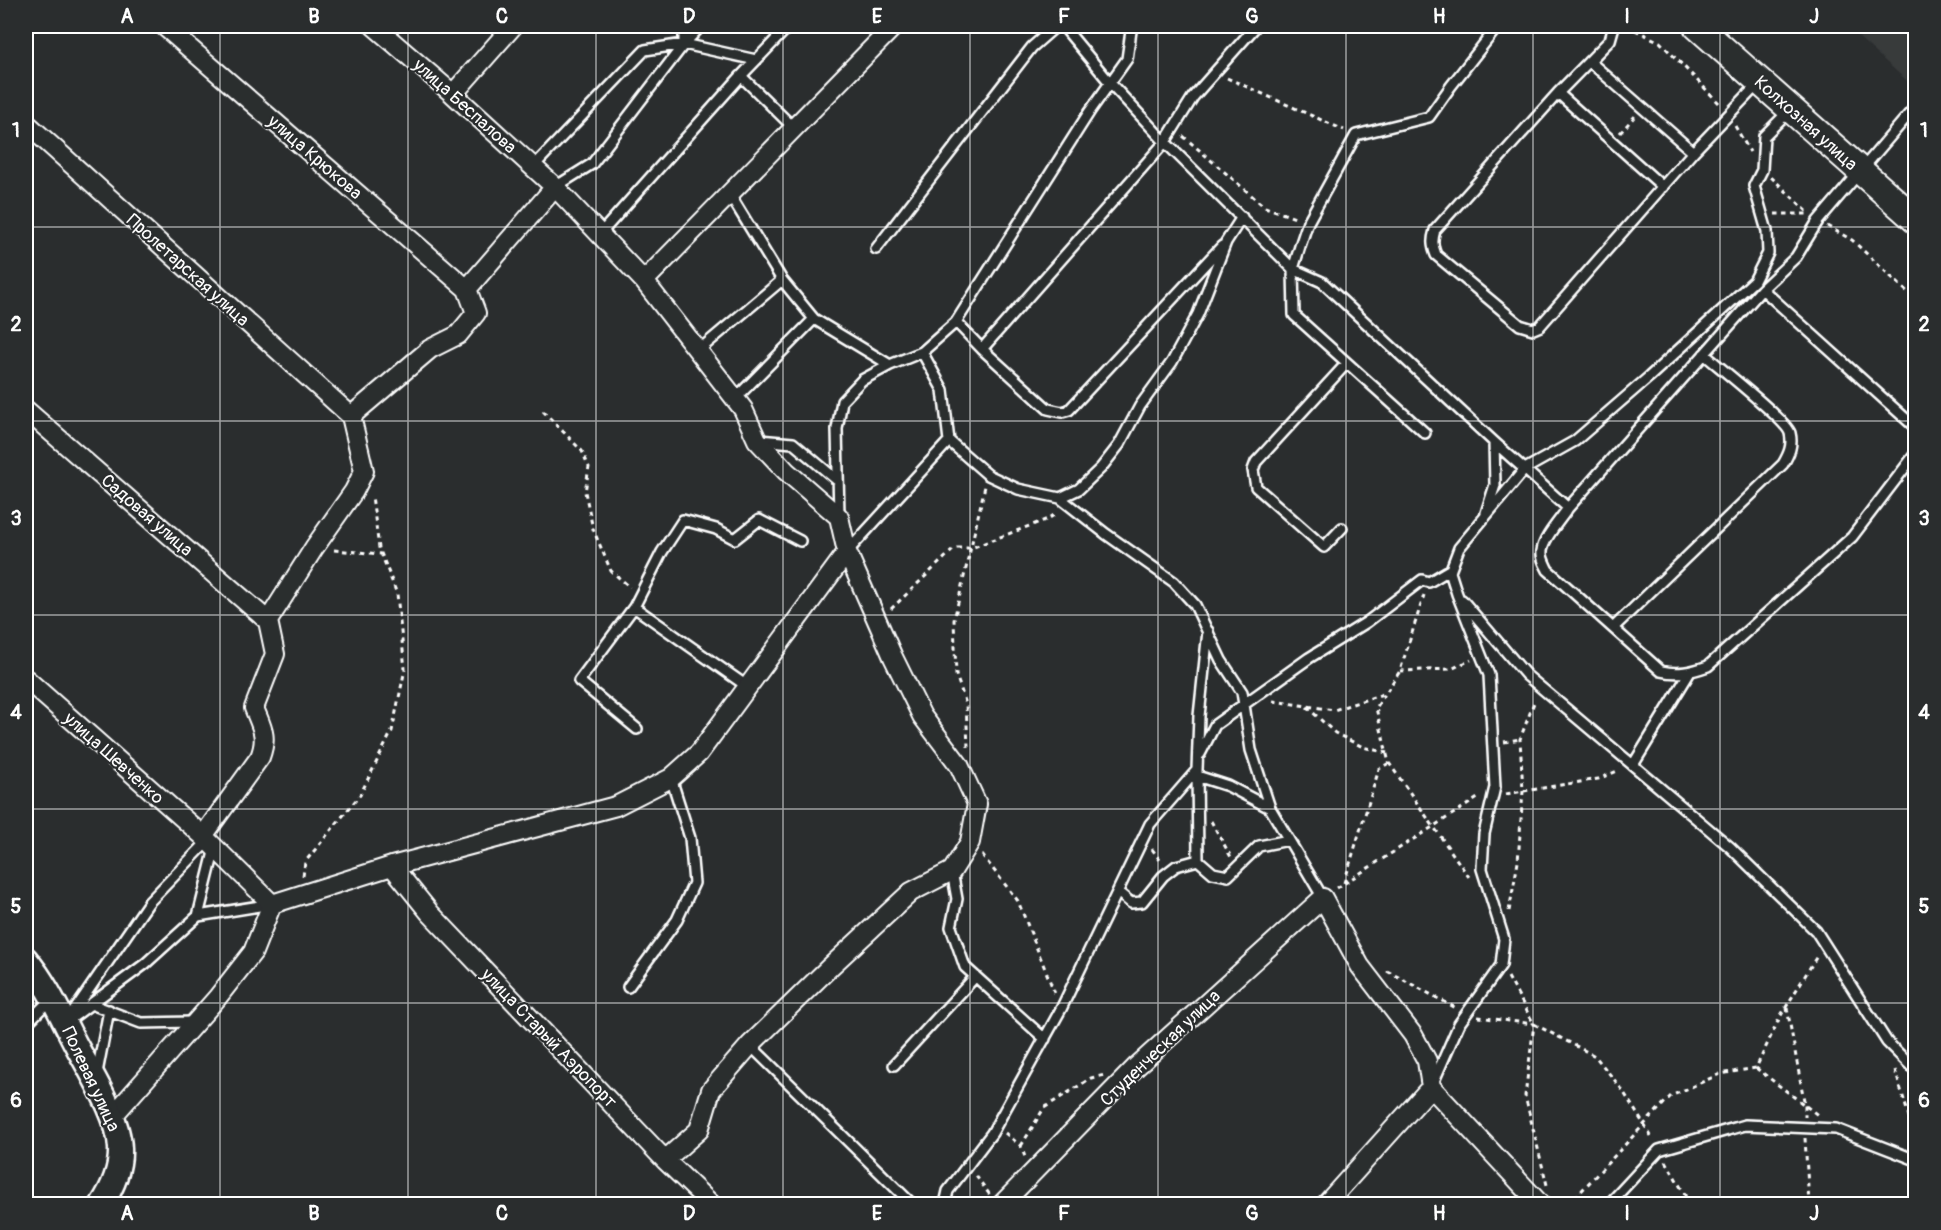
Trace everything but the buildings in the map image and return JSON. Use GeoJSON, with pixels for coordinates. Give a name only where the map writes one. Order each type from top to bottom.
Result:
{"type":"FeatureCollection","features":[{"type":"Feature","properties":{"kind":"main road","name":"Колхозная улица"},"geometry":{"type":"LineString","coordinates":[[1697,26],[1916,220]]}},
{"type":"Feature","properties":{"kind":"street","name":"улица Крюкова"},"geometry":{"type":"LineString","coordinates":[[164,26],[467,290]]}},
{"type":"Feature","properties":{"kind":"street","name":"улица Беспалова"},"geometry":{"type":"LineString","coordinates":[[374,26],[533,167],[600,234],[644,281],[735,399],[757,440],[786,471],[839,517]]}},
{"type":"Feature","properties":{"kind":"street"},"geometry":{"type":"LineString","coordinates":[[453,94],[513,26]]}},
{"type":"Feature","properties":{"kind":"street"},"geometry":{"type":"LineString","coordinates":[[644,281],[894,26]]}},
{"type":"Feature","properties":{"kind":"street","name":"Пролетарская улица"},"geometry":{"type":"LineString","coordinates":[[26,123],[351,416]]}},
{"type":"Feature","properties":{"kind":"street"},"geometry":{"type":"LineString","coordinates":[[209,842],[260,758],[264,746],[265,735],[254,708],[274,654],[268,621],[314,548],[354,491],[364,471],[351,416],[430,349],[458,335],[476,313],[467,290],[555,188]]}},
{"type":"Feature","properties":{"kind":"street","name":"Садовая улица"},"geometry":{"type":"LineString","coordinates":[[26,410],[268,621]]}},
{"type":"Feature","properties":{"kind":"street"},"geometry":{"type":"LineString","coordinates":[[665,1160],[699,1130],[711,1090],[750,1045],[911,892],[952,871],[970,839],[977,804],[959,765],[922,716],[877,622],[847,552],[839,517]]}},
{"type":"Feature","properties":{"kind":"street"},"geometry":{"type":"LineString","coordinates":[[112,1117],[197,1022],[253,952],[272,904],[392,866],[616,806],[671,778],[699,753],[847,552]]}},
{"type":"Feature","properties":{"kind":"street","name":"улица Шевченко"},"geometry":{"type":"LineString","coordinates":[[26,679],[209,842],[272,904]]}},
{"type":"Feature","properties":{"kind":"street","name":"улица Старый Аэропорт"},"geometry":{"type":"LineString","coordinates":[[392,866],[430,913],[665,1160],[711,1204]]}},
{"type":"Feature","properties":{"kind":"street"},"geometry":{"type":"LineString","coordinates":[[1323,898],[1360,966],[1413,1035],[1427,1060],[1431,1087],[1544,1199]]}},
{"type":"Feature","properties":{"kind":"street","name":"Студенческая улица"},"geometry":{"type":"LineString","coordinates":[[997,1201],[1033,1173],[1137,1067],[1323,898]]}},
{"type":"Feature","properties":{"kind":"street","name":"Полевая улица"},"geometry":{"type":"LineString","coordinates":[[26,959],[52,998],[95,1081],[118,1132],[120,1161],[117,1176],[102,1204]]}},
{"type":"Feature","properties":{"kind":"street"},"geometry":{"type":"LineString","coordinates":[[1326,1204],[1431,1087]]}},
{"type":"Feature","properties":{"kind":"lane"},"geometry":{"type":"LineString","coordinates":[[684,26],[684,44]]}},
{"type":"Feature","properties":{"kind":"lane"},"geometry":{"type":"LineString","coordinates":[[555,188],[592,164],[684,44],[701,26]]}},
{"type":"Feature","properties":{"kind":"lane"},"geometry":{"type":"LineString","coordinates":[[773,42],[776,26]]}},
{"type":"Feature","properties":{"kind":"lane"},"geometry":{"type":"LineString","coordinates":[[600,234],[741,76],[789,26]]}},
{"type":"Feature","properties":{"kind":"lane"},"geometry":{"type":"LineString","coordinates":[[876,249],[1032,47],[1056,26]]}},
{"type":"Feature","properties":{"kind":"lane"},"geometry":{"type":"LineString","coordinates":[[1063,26],[1111,84],[1165,142],[1293,269],[1322,282],[1568,508]]}},
{"type":"Feature","properties":{"kind":"lane"},"geometry":{"type":"LineString","coordinates":[[839,517],[837,429],[842,401],[862,380],[890,364],[922,352],[956,322],[1090,111],[1127,59],[1130,26]]}},
{"type":"Feature","properties":{"kind":"lane"},"geometry":{"type":"LineString","coordinates":[[982,349],[1165,142],[1192,97],[1256,26]]}},
{"type":"Feature","properties":{"kind":"lane"},"geometry":{"type":"LineString","coordinates":[[1425,433],[1294,315],[1293,269],[1308,222],[1356,135],[1429,117],[1450,86],[1498,26]]}},
{"type":"Feature","properties":{"kind":"lane"},"geometry":{"type":"LineString","coordinates":[[1614,26],[1610,40],[1558,93],[1435,230],[1432,246],[1436,255],[1520,326],[1533,329],[1540,326],[1694,152],[1760,82]]}},
{"type":"Feature","properties":{"kind":"lane"},"geometry":{"type":"LineString","coordinates":[[533,167],[645,50],[684,44],[756,60]]}},
{"type":"Feature","properties":{"kind":"lane"},"geometry":{"type":"LineString","coordinates":[[1589,61],[1694,152]]}},
{"type":"Feature","properties":{"kind":"lane"},"geometry":{"type":"LineString","coordinates":[[741,76],[794,128]]}},
{"type":"Feature","properties":{"kind":"lane"},"geometry":{"type":"LineString","coordinates":[[1558,93],[1663,187]]}},
{"type":"Feature","properties":{"kind":"lane"},"geometry":{"type":"LineString","coordinates":[[1916,106],[1859,170],[1818,221],[1796,257],[1762,289],[1568,508],[1545,541],[1542,551],[1543,561],[1548,570],[1661,671],[1673,674],[1690,672],[1708,666],[1852,537],[1916,453]]}},
{"type":"Feature","properties":{"kind":"lane"},"geometry":{"type":"LineString","coordinates":[[1431,1087],[1460,1024],[1501,965],[1504,939],[1482,869],[1484,834],[1494,791],[1489,675],[1457,594],[1451,569],[1459,548],[1526,469],[1575,441],[1754,281],[1768,253],[1767,231],[1754,186],[1762,170],[1764,136],[1791,109]]}},
{"type":"Feature","properties":{"kind":"lane"},"geometry":{"type":"LineString","coordinates":[[729,193],[782,280],[814,319],[890,364]]}},
{"type":"Feature","properties":{"kind":"lane"},"geometry":{"type":"LineString","coordinates":[[956,322],[1048,409],[1062,412],[1069,410],[1226,242],[1242,217]]}},
{"type":"Feature","properties":{"kind":"lane"},"geometry":{"type":"LineString","coordinates":[[1060,498],[1079,489],[1101,468],[1119,446],[1140,406],[1172,362],[1198,314],[1226,242]]}},
{"type":"Feature","properties":{"kind":"lane"},"geometry":{"type":"LineString","coordinates":[[698,351],[782,280]]}},
{"type":"Feature","properties":{"kind":"lane"},"geometry":{"type":"LineString","coordinates":[[1762,289],[1916,428]]}},
{"type":"Feature","properties":{"kind":"lane"},"geometry":{"type":"LineString","coordinates":[[735,399],[814,319]]}},
{"type":"Feature","properties":{"kind":"lane"},"geometry":{"type":"LineString","coordinates":[[922,352],[943,390],[949,441],[987,475],[1018,489],[1060,498],[1174,582],[1195,605],[1221,660],[1242,692],[1251,750],[1270,808],[1323,898]]}},
{"type":"Feature","properties":{"kind":"lane"},"geometry":{"type":"LineString","coordinates":[[1613,628],[1783,464],[1789,455],[1792,445],[1787,426],[1704,354]]}},
{"type":"Feature","properties":{"kind":"lane"},"geometry":{"type":"LineString","coordinates":[[1342,528],[1324,547],[1256,487],[1253,470],[1256,462],[1347,363]]}},
{"type":"Feature","properties":{"kind":"lane"},"geometry":{"type":"LineString","coordinates":[[757,440],[793,443],[838,481]]}},
{"type":"Feature","properties":{"kind":"lane"},"geometry":{"type":"LineString","coordinates":[[847,552],[949,441]]}},
{"type":"Feature","properties":{"kind":"lane"},"geometry":{"type":"LineString","coordinates":[[1483,519],[1495,485],[1494,442]]}},
{"type":"Feature","properties":{"kind":"lane"},"geometry":{"type":"LineString","coordinates":[[636,729],[579,681],[634,607],[662,552],[683,520],[716,529],[735,539],[759,520],[800,541]]}},
{"type":"Feature","properties":{"kind":"lane"},"geometry":{"type":"LineString","coordinates":[[1197,759],[1215,725],[1244,703],[1367,622],[1422,580],[1429,582],[1451,569]]}},
{"type":"Feature","properties":{"kind":"lane"},"geometry":{"type":"LineString","coordinates":[[1457,594],[1526,675],[1730,848],[1816,931],[1887,1042],[1916,1071]]}},
{"type":"Feature","properties":{"kind":"lane"},"geometry":{"type":"LineString","coordinates":[[634,607],[748,687]]}},
{"type":"Feature","properties":{"kind":"lane"},"geometry":{"type":"LineString","coordinates":[[1208,631],[1197,759],[1198,860],[1213,873],[1228,876],[1259,846],[1289,840]]}},
{"type":"Feature","properties":{"kind":"lane"},"geometry":{"type":"LineString","coordinates":[[1633,765],[1690,672]]}},
{"type":"Feature","properties":{"kind":"lane"},"geometry":{"type":"LineString","coordinates":[[1197,773],[1270,808]]}},
{"type":"Feature","properties":{"kind":"lane"},"geometry":{"type":"LineString","coordinates":[[945,1204],[948,1191],[996,1126],[1045,1039],[1119,893],[1150,824],[1197,773]]}},
{"type":"Feature","properties":{"kind":"lane"},"geometry":{"type":"LineString","coordinates":[[628,987],[677,920],[694,883],[690,838],[671,778]]}},
{"type":"Feature","properties":{"kind":"lane"},"geometry":{"type":"LineString","coordinates":[[198,916],[209,842]]}},
{"type":"Feature","properties":{"kind":"lane"},"geometry":{"type":"LineString","coordinates":[[65,1023],[149,902],[209,842]]}},
{"type":"Feature","properties":{"kind":"lane"},"geometry":{"type":"LineString","coordinates":[[1119,893],[1131,903],[1142,902],[1176,866],[1198,860]]}},
{"type":"Feature","properties":{"kind":"lane"},"geometry":{"type":"LineString","coordinates":[[952,871],[957,899],[951,927],[965,967],[1045,1039]]}},
{"type":"Feature","properties":{"kind":"lane"},"geometry":{"type":"LineString","coordinates":[[65,1023],[145,964],[198,916],[272,904]]}},
{"type":"Feature","properties":{"kind":"lane"},"geometry":{"type":"LineString","coordinates":[[894,1065],[975,977]]}},
{"type":"Feature","properties":{"kind":"lane"},"geometry":{"type":"LineString","coordinates":[[26,1024],[52,998]]}},
{"type":"Feature","properties":{"kind":"lane"},"geometry":{"type":"LineString","coordinates":[[91,1004],[141,1023],[197,1022]]}},
{"type":"Feature","properties":{"kind":"lane"},"geometry":{"type":"LineString","coordinates":[[95,1081],[108,1010]]}},
{"type":"Feature","properties":{"kind":"lane"},"geometry":{"type":"LineString","coordinates":[[750,1045],[912,1204]]}},
{"type":"Feature","properties":{"kind":"lane"},"geometry":{"type":"LineString","coordinates":[[1609,1204],[1659,1150],[1745,1125],[1836,1129],[1916,1160]]}},
{"type":"Feature","properties":{"kind":"path"},"geometry":{"type":"LineString","coordinates":[[1214,73],[1356,135]]}},
{"type":"Feature","properties":{"kind":"path"},"geometry":{"type":"LineString","coordinates":[[1612,141],[1643,108]]}},
{"type":"Feature","properties":{"kind":"path"},"geometry":{"type":"LineString","coordinates":[[1174,128],[1264,207],[1308,222]]}},
{"type":"Feature","properties":{"kind":"path"},"geometry":{"type":"LineString","coordinates":[[1761,213],[1810,214]]}},
{"type":"Feature","properties":{"kind":"path"},"geometry":{"type":"LineString","coordinates":[[543,411],[582,450],[589,467],[585,492],[593,529],[611,571],[640,596]]}},
{"type":"Feature","properties":{"kind":"path"},"geometry":{"type":"LineString","coordinates":[[300,896],[304,862],[360,795],[392,731],[405,669],[397,594],[379,548],[370,484],[364,471]]}},
{"type":"Feature","properties":{"kind":"path"},"geometry":{"type":"LineString","coordinates":[[959,765],[968,752],[966,704],[956,675],[954,620],[987,475]]}},
{"type":"Feature","properties":{"kind":"path"},"geometry":{"type":"LineString","coordinates":[[877,622],[955,549],[970,548],[1048,519],[1068,504]]}},
{"type":"Feature","properties":{"kind":"path"},"geometry":{"type":"LineString","coordinates":[[314,548],[382,554]]}},
{"type":"Feature","properties":{"kind":"path"},"geometry":{"type":"LineString","coordinates":[[1429,582],[1400,671],[1376,708],[1389,764],[1472,880]]}},
{"type":"Feature","properties":{"kind":"path"},"geometry":{"type":"LineString","coordinates":[[1400,671],[1451,669],[1480,655]]}},
{"type":"Feature","properties":{"kind":"path"},"geometry":{"type":"LineString","coordinates":[[1504,939],[1518,862],[1523,791],[1520,739],[1540,687]]}},
{"type":"Feature","properties":{"kind":"path"},"geometry":{"type":"LineString","coordinates":[[1244,703],[1275,701],[1334,710],[1385,694]]}},
{"type":"Feature","properties":{"kind":"path"},"geometry":{"type":"LineString","coordinates":[[1306,705],[1335,733],[1363,747],[1387,753]]}},
{"type":"Feature","properties":{"kind":"path"},"geometry":{"type":"LineString","coordinates":[[1344,884],[1379,769],[1389,764]]}},
{"type":"Feature","properties":{"kind":"path"},"geometry":{"type":"LineString","coordinates":[[1323,898],[1434,826],[1494,791],[1523,791],[1598,778],[1633,765]]}},
{"type":"Feature","properties":{"kind":"path"},"geometry":{"type":"LineString","coordinates":[[1198,799],[1237,867]]}},
{"type":"Feature","properties":{"kind":"path"},"geometry":{"type":"LineString","coordinates":[[1144,838],[1168,872]]}},
{"type":"Feature","properties":{"kind":"path"},"geometry":{"type":"LineString","coordinates":[[970,839],[1018,901],[1061,1009]]}},
{"type":"Feature","properties":{"kind":"path"},"geometry":{"type":"LineString","coordinates":[[1756,1068],[1786,1006],[1825,944]]}},
{"type":"Feature","properties":{"kind":"path"},"geometry":{"type":"LineString","coordinates":[[1501,965],[1534,1024],[1525,1096],[1543,1164],[1544,1199]]}},
{"type":"Feature","properties":{"kind":"path"},"geometry":{"type":"LineString","coordinates":[[1384,969],[1467,1014],[1484,1019],[1534,1024],[1594,1056],[1621,1088],[1690,1204]]}},
{"type":"Feature","properties":{"kind":"path"},"geometry":{"type":"LineString","coordinates":[[1786,1006],[1805,1106],[1809,1204]]}},
{"type":"Feature","properties":{"kind":"path"},"geometry":{"type":"LineString","coordinates":[[1887,1042],[1916,1140]]}},
{"type":"Feature","properties":{"kind":"path"},"geometry":{"type":"LineString","coordinates":[[1021,1146],[1044,1108],[1091,1078],[1137,1067]]}},
{"type":"Feature","properties":{"kind":"path"},"geometry":{"type":"LineString","coordinates":[[1569,1204],[1671,1096],[1720,1074],[1756,1068],[1836,1129]]}},
{"type":"Feature","properties":{"kind":"path"},"geometry":{"type":"LineString","coordinates":[[996,1126],[1021,1146],[1033,1173]]}},
{"type":"Feature","properties":{"kind":"path"},"geometry":{"type":"LineString","coordinates":[[967,1166],[997,1201]]}},
{"type":"Feature","properties":{"kind":"shaded area"},"geometry":{"type":"Polygon","coordinates":[[[1846,26],[1915,26],[1915,88],[1846,26]]]}}]}
